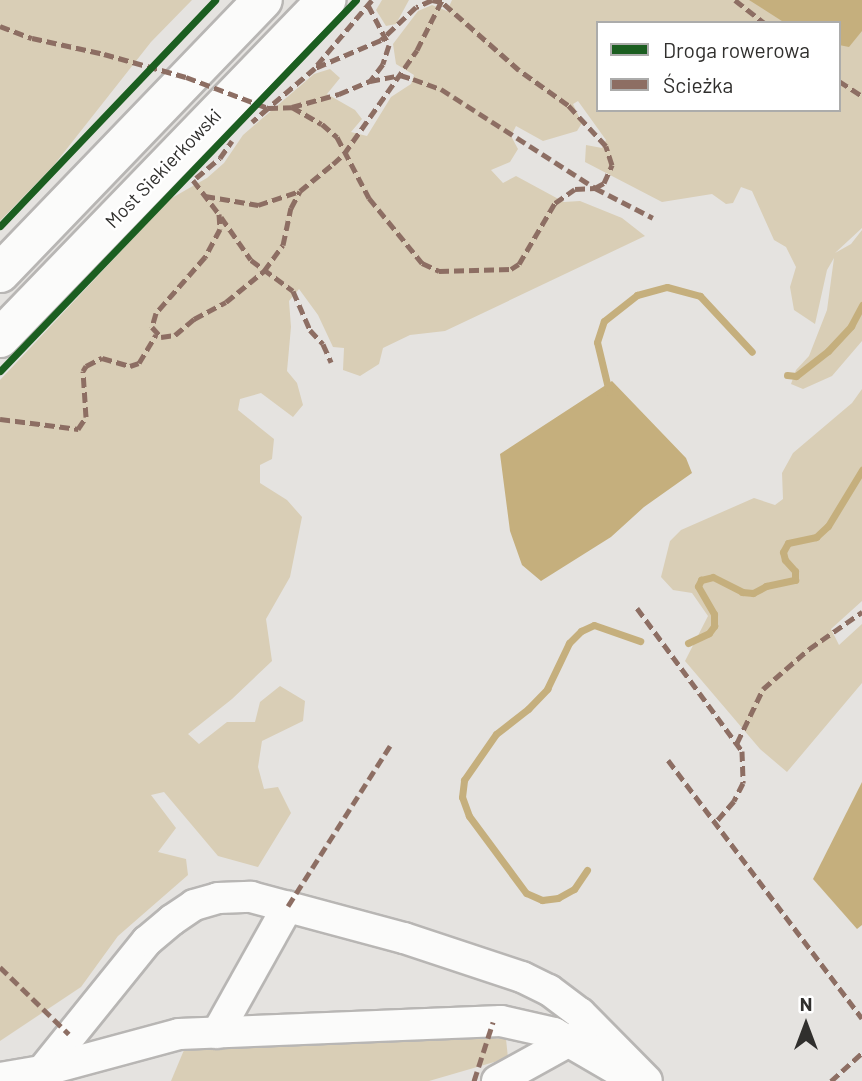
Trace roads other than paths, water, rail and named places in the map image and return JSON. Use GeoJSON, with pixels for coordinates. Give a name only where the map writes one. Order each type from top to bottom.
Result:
{"type":"FeatureCollection","features":[{"type":"Feature","properties":{"kind":"main road"},"geometry":{"type":"LineString","coordinates":[[0,273],[263,0]]}},
{"type":"Feature","properties":{"kind":"main road","name":"Most Siekierkowski"},"geometry":{"type":"LineString","coordinates":[[0,338],[326,0]]}},
{"type":"Feature","properties":{"kind":"lane"},"geometry":{"type":"LineString","coordinates":[[51,1076],[147,941],[194,905],[218,898],[251,897],[404,938],[522,977],[549,990],[582,1034],[636,1081]]}},
{"type":"Feature","properties":{"kind":"lane"},"geometry":{"type":"LineString","coordinates":[[217,1032],[288,906]]}},
{"type":"Feature","properties":{"kind":"lane"},"geometry":{"type":"LineString","coordinates":[[0,1078],[51,1076],[150,1039],[179,1034],[501,1021],[554,1032],[582,1034],[647,1081]]}},
{"type":"Feature","properties":{"kind":"lane"},"geometry":{"type":"LineString","coordinates":[[497,1081],[582,1034]]}},
{"type":"Feature","properties":{"kind":"waterway"},"geometry":{"type":"LineString","coordinates":[[609,392],[597,342],[604,321],[637,295],[667,287],[700,296],[752,352]]}},
{"type":"Feature","properties":{"kind":"waterway"},"geometry":{"type":"LineString","coordinates":[[787,375],[796,376],[828,351],[851,326],[862,305]]}},
{"type":"Feature","properties":{"kind":"waterway"},"geometry":{"type":"LineString","coordinates":[[688,643],[709,633],[714,626],[714,614],[698,586],[701,580],[713,577],[742,592],[753,593],[766,586],[795,580],[795,571],[785,560],[783,552],[788,543],[816,537],[828,526],[862,470]]}},
{"type":"Feature","properties":{"kind":"waterway"},"geometry":{"type":"LineString","coordinates":[[587,870],[574,889],[558,898],[542,900],[526,893],[469,816],[462,797],[464,780],[496,734],[528,709],[547,689],[569,643],[581,631],[594,625],[640,641]]}}]}
